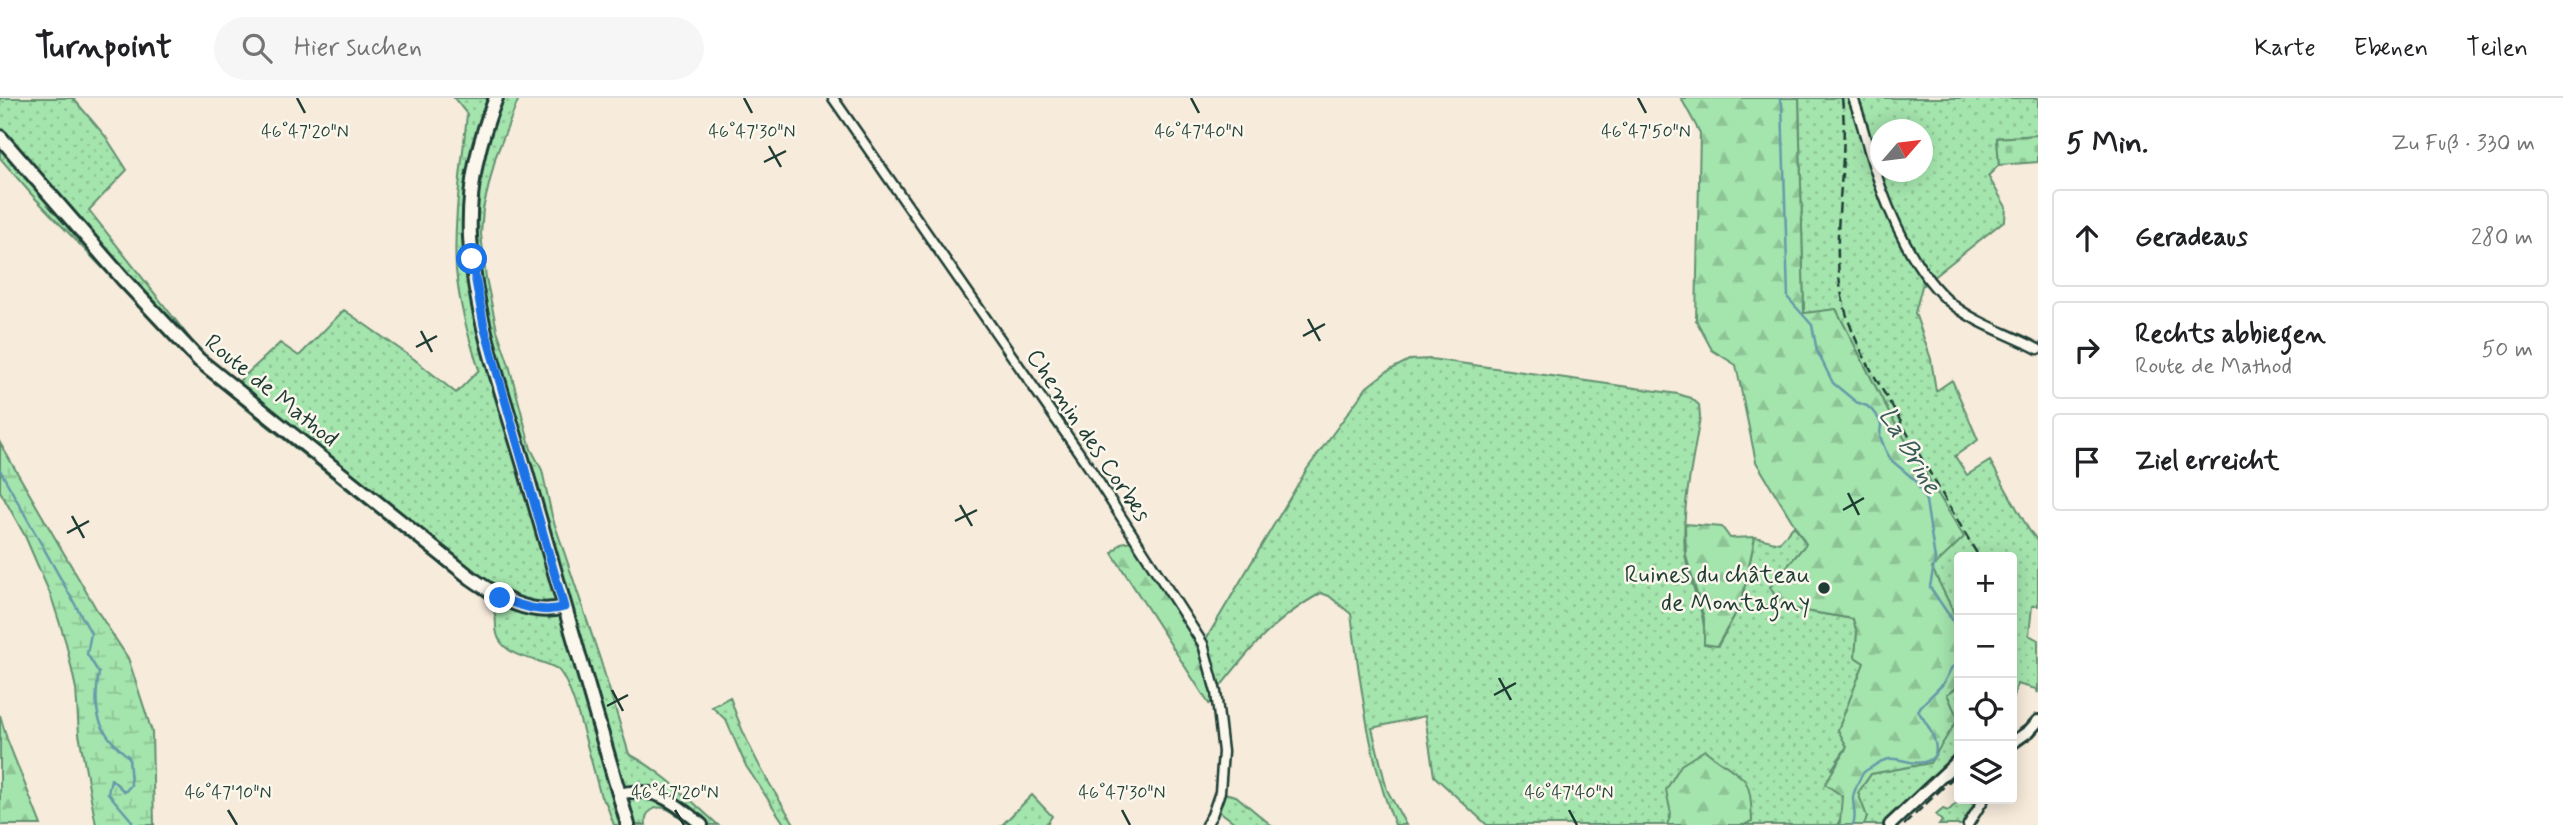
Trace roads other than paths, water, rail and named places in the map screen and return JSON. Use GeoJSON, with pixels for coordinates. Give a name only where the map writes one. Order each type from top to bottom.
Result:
{"type":"FeatureCollection","features":[{"type":"Feature","properties":{"kind":"main road"},"geometry":{"type":"LineString","coordinates":[[496,98],[476,159],[470,216],[473,269],[487,336],[628,825]]}},
{"type":"Feature","properties":{"kind":"main road","name":"Route de Mathod"},"geometry":{"type":"LineString","coordinates":[[0,136],[132,289],[199,360],[491,592],[521,606],[551,611],[564,607]]}},
{"type":"Feature","properties":{"kind":"street","name":"Chemin des Corbes"},"geometry":{"type":"LineString","coordinates":[[832,98],[1089,467],[1203,644],[1216,692],[1223,752],[1220,792],[1206,825]]}},
{"type":"Feature","properties":{"kind":"street"},"geometry":{"type":"LineString","coordinates":[[1853,98],[1883,195],[1928,279],[1940,293],[1966,313],[2038,349]]}},
{"type":"Feature","properties":{"kind":"street"},"geometry":{"type":"LineString","coordinates":[[2015,741],[2038,721]]}},
{"type":"Feature","properties":{"kind":"street"},"geometry":{"type":"LineString","coordinates":[[1890,825],[1954,764]]}},
{"type":"Feature","properties":{"kind":"street"},"geometry":{"type":"LineString","coordinates":[[619,794],[634,790],[648,791],[664,797],[702,825]]}},
{"type":"Feature","properties":{"kind":"street"},"geometry":{"type":"LineString","coordinates":[[1968,825],[1981,804]]}},
{"type":"Feature","properties":{"kind":"waterway","name":"La Brine"},"geometry":{"type":"LineString","coordinates":[[1779,98],[1782,103],[1788,298],[1812,325],[1817,351],[1833,383],[1876,414],[1881,424],[1880,436],[1891,460],[1915,480],[1926,501],[1935,559],[1930,587],[1954,623]]}},
{"type":"Feature","properties":{"kind":"waterway"},"geometry":{"type":"LineString","coordinates":[[0,470],[91,633],[87,654],[99,673],[96,699],[100,721],[110,739],[129,757],[131,785],[125,792],[111,779],[108,793],[132,821],[132,825]]}},
{"type":"Feature","properties":{"kind":"waterway","name":"La Brine"},"geometry":{"type":"LineString","coordinates":[[1853,825],[1853,796],[1864,772],[1887,759],[1917,763],[1932,759],[1936,746],[1934,738],[1918,711],[1943,684],[1954,667]]}},
{"type":"Feature","properties":{"kind":"railway"},"geometry":{"type":"LineString","coordinates":[[1842,98],[1844,144],[1838,261],[1843,303],[1856,339],[1873,373],[1976,552]]}},
{"type":"Feature","properties":{"kind":"railway"},"geometry":{"type":"LineString","coordinates":[[1904,825],[1954,777]]}},
{"type":"Feature","properties":{"kind":"place","name":"Ruines du château de Montagny"},"geometry":{"type":"Point","coordinates":[1824,588]}}]}
